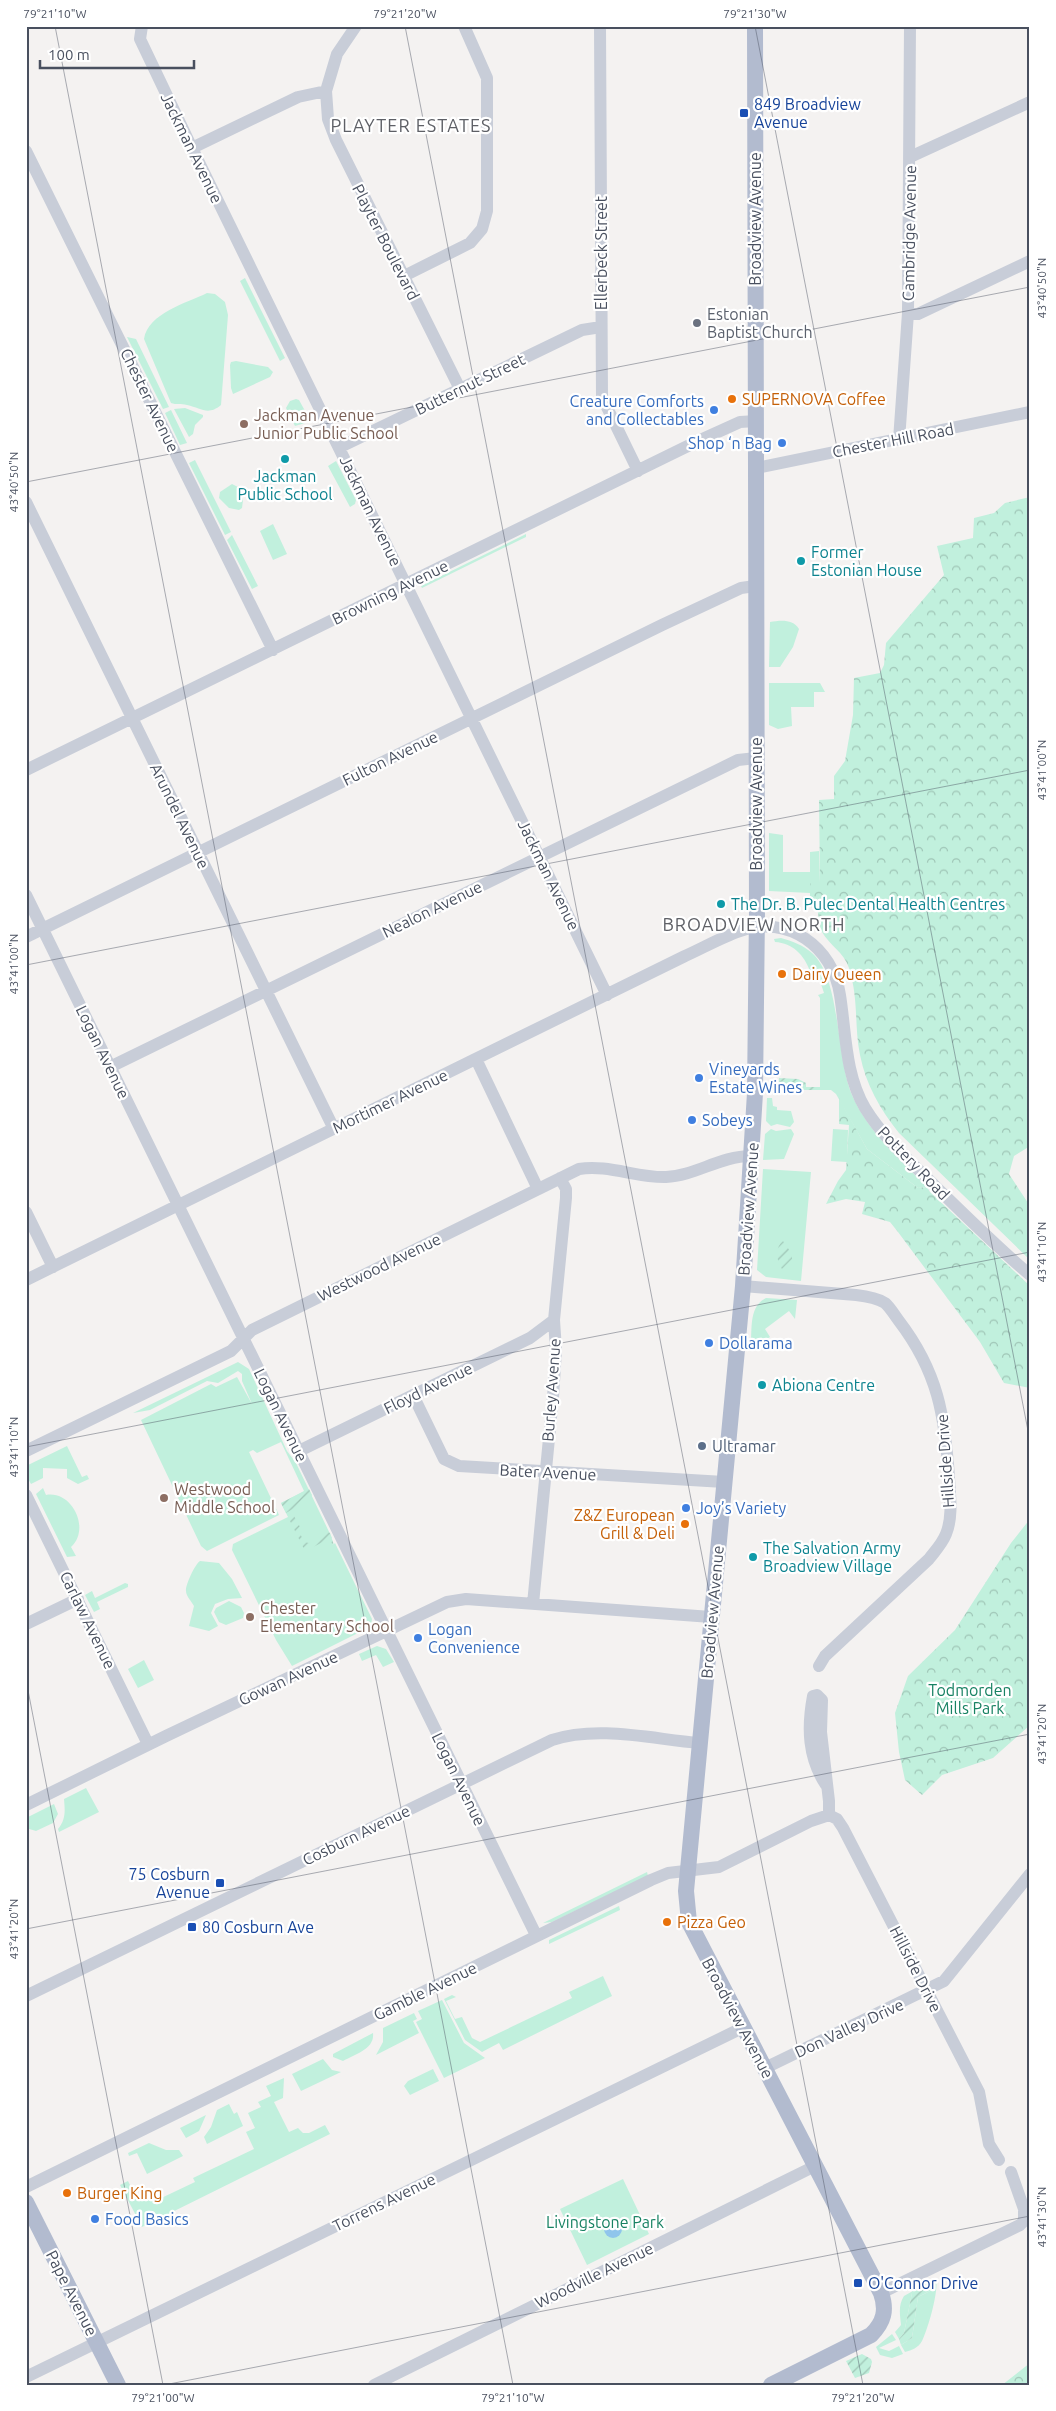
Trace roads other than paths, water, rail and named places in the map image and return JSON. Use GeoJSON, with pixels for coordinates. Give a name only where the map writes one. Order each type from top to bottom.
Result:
{"type":"FeatureCollection","features":[{"type":"Feature","properties":{"kind":"main road","name":"Broadview Avenue"},"geometry":{"type":"LineString","coordinates":[[755,26],[756,1034],[743,1286],[686,1891],[689,1922],[742,2028],[765,2068],[881,2293],[884,2310],[879,2327],[871,2335],[781,2383]]}},
{"type":"Feature","properties":{"kind":"main road","name":"Pape Avenue"},"geometry":{"type":"LineString","coordinates":[[26,2202],[118,2385]]}},
{"type":"Feature","properties":{"kind":"street","name":"Jackman Avenue"},"geometry":{"type":"LineString","coordinates":[[142,26],[140,39],[192,148],[607,994]]}},
{"type":"Feature","properties":{"kind":"street"},"geometry":{"type":"LineString","coordinates":[[192,148],[298,96],[326,91],[337,54],[356,26]]}},
{"type":"Feature","properties":{"kind":"street"},"geometry":{"type":"LineString","coordinates":[[404,276],[470,243],[482,229],[486,216],[487,78],[464,26]]}},
{"type":"Feature","properties":{"kind":"street","name":"Ellerbeck Street"},"geometry":{"type":"LineString","coordinates":[[600,26],[602,396],[638,471]]}},
{"type":"Feature","properties":{"kind":"street","name":"Cambridge Avenue"},"geometry":{"type":"LineString","coordinates":[[899,440],[908,313],[910,26]]}},
{"type":"Feature","properties":{"kind":"street","name":"Playter Boulevard"},"geometry":{"type":"LineString","coordinates":[[326,91],[328,119],[336,140],[460,388]]}},
{"type":"Feature","properties":{"kind":"street"},"geometry":{"type":"LineString","coordinates":[[910,157],[1030,102]]}},
{"type":"Feature","properties":{"kind":"street","name":"Chester Avenue"},"geometry":{"type":"LineString","coordinates":[[26,151],[273,650]]}},
{"type":"Feature","properties":{"kind":"street"},"geometry":{"type":"LineString","coordinates":[[908,313],[918,314],[1030,261]]}},
{"type":"Feature","properties":{"kind":"street","name":"Butternut Street"},"geometry":{"type":"LineString","coordinates":[[340,447],[582,330],[601,327]]}},
{"type":"Feature","properties":{"kind":"street","name":"Chester Hill Road"},"geometry":{"type":"LineString","coordinates":[[756,468],[1030,412]]}},
{"type":"Feature","properties":{"kind":"street","name":"Browning Avenue"},"geometry":{"type":"LineString","coordinates":[[26,770],[740,422],[756,421]]}},
{"type":"Feature","properties":{"kind":"street","name":"Arundel Avenue"},"geometry":{"type":"LineString","coordinates":[[26,502],[334,1129]]}},
{"type":"Feature","properties":{"kind":"street","name":"Fulton Avenue"},"geometry":{"type":"LineString","coordinates":[[26,937],[472,717],[740,588],[755,586]]}},
{"type":"Feature","properties":{"kind":"street","name":"Nealon Avenue"},"geometry":{"type":"LineString","coordinates":[[110,1067],[738,760],[756,758]]}},
{"type":"Feature","properties":{"kind":"street","name":"Logan Avenue"},"geometry":{"type":"LineString","coordinates":[[26,895],[536,1936]]}},
{"type":"Feature","properties":{"kind":"street","name":"Pottery Road"},"geometry":{"type":"LineString","coordinates":[[756,928],[771,927],[796,931],[808,939],[825,958],[835,974],[840,993],[845,1044],[856,1091],[876,1125],[891,1143],[993,1243],[1030,1275]]}},
{"type":"Feature","properties":{"kind":"street","name":"Mortimer Avenue"},"geometry":{"type":"LineString","coordinates":[[26,1280],[607,994],[742,930],[756,928]]}},
{"type":"Feature","properties":{"kind":"street"},"geometry":{"type":"LineString","coordinates":[[476,1059],[538,1189]]}},
{"type":"Feature","properties":{"kind":"street","name":"Westwood Avenue"},"geometry":{"type":"LineString","coordinates":[[26,1451],[232,1351],[243,1338],[260,1326],[560,1178],[584,1168],[650,1176],[674,1176],[725,1158],[751,1156]]}},
{"type":"Feature","properties":{"kind":"street","name":"Burley Avenue"},"geometry":{"type":"LineString","coordinates":[[533,1604],[553,1387],[554,1320],[566,1198],[566,1189],[560,1178]]}},
{"type":"Feature","properties":{"kind":"street"},"geometry":{"type":"LineString","coordinates":[[26,1212],[53,1266]]}},
{"type":"Feature","properties":{"kind":"street","name":"Hillside Drive"},"geometry":{"type":"LineString","coordinates":[[743,1286],[856,1295],[871,1297],[885,1304],[909,1335],[932,1379],[941,1403],[946,1428],[951,1501],[946,1534],[940,1545],[928,1559],[825,1656],[819,1666]]}},
{"type":"Feature","properties":{"kind":"street","name":"Floyd Avenue"},"geometry":{"type":"LineString","coordinates":[[298,1451],[530,1338],[554,1320]]}},
{"type":"Feature","properties":{"kind":"street","name":"Bater Avenue"},"geometry":{"type":"LineString","coordinates":[[413,1395],[440,1452],[450,1463],[459,1466],[724,1482]]}},
{"type":"Feature","properties":{"kind":"street","name":"Carlaw Avenue"},"geometry":{"type":"LineString","coordinates":[[26,1495],[148,1744]]}},
{"type":"Feature","properties":{"kind":"street"},"geometry":{"type":"LineString","coordinates":[[26,1624],[78,1599]]}},
{"type":"Feature","properties":{"kind":"street","name":"Gowan Avenue"},"geometry":{"type":"LineString","coordinates":[[26,1805],[148,1744],[447,1602],[466,1599],[711,1617]]}},
{"type":"Feature","properties":{"kind":"street"},"geometry":{"type":"LineString","coordinates":[[826,1785],[817,1772],[809,1732],[813,1696],[817,1695],[822,1700],[821,1732],[829,1815]]}},
{"type":"Feature","properties":{"kind":"street","name":"Cosburn Avenue"},"geometry":{"type":"LineString","coordinates":[[26,1996],[552,1740],[568,1735],[599,1733],[699,1743]]}},
{"type":"Feature","properties":{"kind":"street","name":"Hillside Drive"},"geometry":{"type":"LineString","coordinates":[[829,1815],[837,1819],[843,1828],[979,2092],[989,2144],[999,2160]]}},
{"type":"Feature","properties":{"kind":"street","name":"Gamble Avenue"},"geometry":{"type":"LineString","coordinates":[[26,2187],[653,1879],[668,1873],[719,1867],[811,1821],[829,1815]]}},
{"type":"Feature","properties":{"kind":"street","name":"Don Valley Drive"},"geometry":{"type":"LineString","coordinates":[[765,2068],[944,1982],[1030,1874]]}},
{"type":"Feature","properties":{"kind":"street","name":"Torrens Avenue"},"geometry":{"type":"LineString","coordinates":[[26,2378],[742,2028]]}},
{"type":"Feature","properties":{"kind":"street","name":"Woodville Avenue"},"geometry":{"type":"LineString","coordinates":[[374,2385],[815,2166]]}},
{"type":"Feature","properties":{"kind":"street"},"geometry":{"type":"LineString","coordinates":[[881,2293],[1020,2225],[1025,2215],[1011,2172]]}},
{"type":"Feature","properties":{"kind":"water"},"geometry":{"type":"Polygon","coordinates":[[[609,2220],[617,2220],[622,2225],[620,2236],[609,2238],[604,2233],[604,2225],[609,2220]]]}},
{"type":"Feature","properties":{"kind":"place","name":"849 Broadview Avenue"},"geometry":{"type":"Point","coordinates":[744,113]}},
{"type":"Feature","properties":{"kind":"place","name":"Estonian Baptist Church"},"geometry":{"type":"Point","coordinates":[697,323]}},
{"type":"Feature","properties":{"kind":"place","name":"SUPERNOVA Coffee"},"geometry":{"type":"Point","coordinates":[732,399]}},
{"type":"Feature","properties":{"kind":"place","name":"Creature Comforts and Collectables"},"geometry":{"type":"Point","coordinates":[714,410]}},
{"type":"Feature","properties":{"kind":"place","name":"Jackman Avenue Junior Public School"},"geometry":{"type":"Point","coordinates":[244,424]}},
{"type":"Feature","properties":{"kind":"place","name":"Shop ‘n Bag"},"geometry":{"type":"Point","coordinates":[782,443]}},
{"type":"Feature","properties":{"kind":"place","name":"Jackman Public School"},"geometry":{"type":"Point","coordinates":[285,459]}},
{"type":"Feature","properties":{"kind":"place","name":"Former Estonian House"},"geometry":{"type":"Point","coordinates":[801,561]}},
{"type":"Feature","properties":{"kind":"place","name":"The Dr. B. Pulec Dental Health Centres"},"geometry":{"type":"Point","coordinates":[721,904]}},
{"type":"Feature","properties":{"kind":"place","name":"Dairy Queen"},"geometry":{"type":"Point","coordinates":[782,974]}},
{"type":"Feature","properties":{"kind":"place","name":"Vineyards Estate Wines"},"geometry":{"type":"Point","coordinates":[699,1078]}},
{"type":"Feature","properties":{"kind":"place","name":"Sobeys"},"geometry":{"type":"Point","coordinates":[692,1120]}},
{"type":"Feature","properties":{"kind":"place","name":"Dollarama"},"geometry":{"type":"Point","coordinates":[709,1343]}},
{"type":"Feature","properties":{"kind":"place","name":"Abiona Centre"},"geometry":{"type":"Point","coordinates":[762,1385]}},
{"type":"Feature","properties":{"kind":"place","name":"Ultramar"},"geometry":{"type":"Point","coordinates":[702,1446]}},
{"type":"Feature","properties":{"kind":"place","name":"Westwood Middle School"},"geometry":{"type":"Point","coordinates":[164,1498]}},
{"type":"Feature","properties":{"kind":"place","name":"Joy’s Variety"},"geometry":{"type":"Point","coordinates":[686,1508]}},
{"type":"Feature","properties":{"kind":"place","name":"Z&Z European Grill & Deli"},"geometry":{"type":"Point","coordinates":[685,1524]}},
{"type":"Feature","properties":{"kind":"place","name":"The Salvation Army Broadview Village"},"geometry":{"type":"Point","coordinates":[753,1557]}},
{"type":"Feature","properties":{"kind":"place","name":"Chester Elementary School"},"geometry":{"type":"Point","coordinates":[250,1617]}},
{"type":"Feature","properties":{"kind":"place","name":"Logan Convenience"},"geometry":{"type":"Point","coordinates":[418,1638]}},
{"type":"Feature","properties":{"kind":"place","name":"75 Cosburn Avenue"},"geometry":{"type":"Point","coordinates":[220,1883]}},
{"type":"Feature","properties":{"kind":"place","name":"Pizza Geo"},"geometry":{"type":"Point","coordinates":[667,1922]}},
{"type":"Feature","properties":{"kind":"place","name":"80 Cosburn Ave"},"geometry":{"type":"Point","coordinates":[192,1927]}},
{"type":"Feature","properties":{"kind":"place","name":"Burger King"},"geometry":{"type":"Point","coordinates":[67,2193]}},
{"type":"Feature","properties":{"kind":"place","name":"Food Basics"},"geometry":{"type":"Point","coordinates":[95,2219]}},
{"type":"Feature","properties":{"kind":"place","name":"O'Connor Drive"},"geometry":{"type":"Point","coordinates":[858,2283]}},
{"type":"Feature","properties":{"kind":"district","name":"PLAYTER ESTATES"},"geometry":{"type":"Point","coordinates":[411,126]}},
{"type":"Feature","properties":{"kind":"district","name":"BROADVIEW NORTH"},"geometry":{"type":"Point","coordinates":[754,925]}},
{"type":"Feature","properties":{"kind":"park label","name":"Todmorden Mills Park"},"geometry":{"type":"Point","coordinates":[970,1699]}},
{"type":"Feature","properties":{"kind":"park label","name":"Livingstone Park"},"geometry":{"type":"Point","coordinates":[605,2222]}}]}
